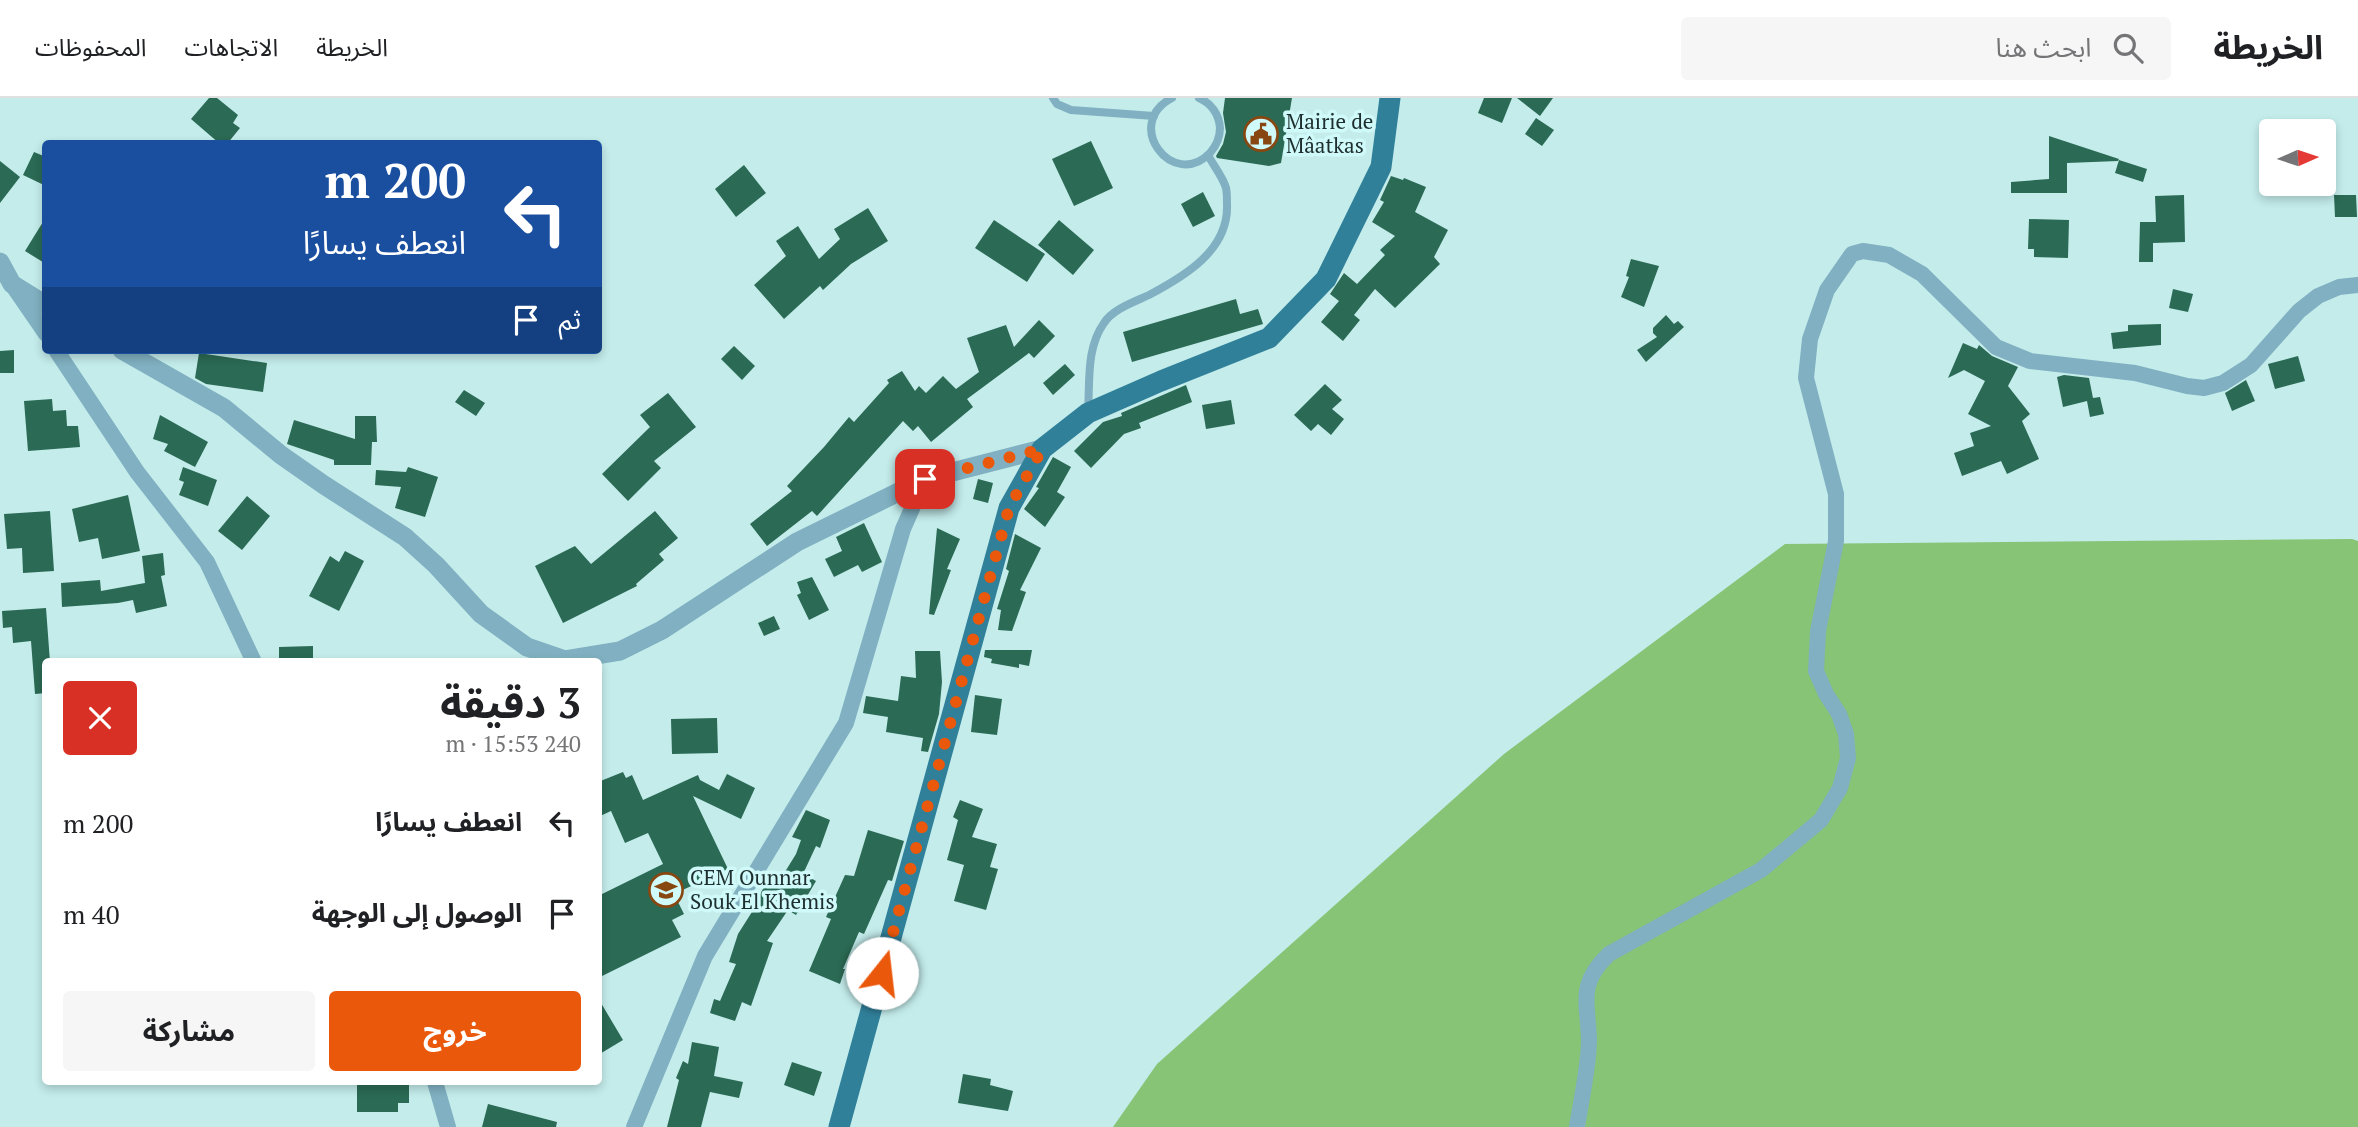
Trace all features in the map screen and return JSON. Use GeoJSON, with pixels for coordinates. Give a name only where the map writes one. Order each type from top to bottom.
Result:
{"type":"FeatureCollection","features":[{"type":"Feature","properties":{"kind":"main road"},"geometry":{"type":"LineString","coordinates":[[839,1127],[1009,508],[1042,449],[1088,413],[1269,338],[1326,279],[1381,167],[1390,98]]}},
{"type":"Feature","properties":{"kind":"street"},"geometry":{"type":"LineString","coordinates":[[1577,1127],[1589,1041],[1585,997],[1594,971],[1609,954],[1761,870],[1821,820],[1840,788],[1848,758],[1846,734],[1839,714],[1816,671],[1818,631],[1836,541],[1836,494],[1806,378],[1810,339],[1827,290],[1852,254],[1863,251],[1889,255],[1922,274],[1996,347],[2030,361],[2135,373],[2204,388],[2223,383],[2251,365],[2299,311],[2318,296],[2339,287],[2358,285]]}},
{"type":"Feature","properties":{"kind":"street"},"geometry":{"type":"LineString","coordinates":[[0,262],[42,328]]}},
{"type":"Feature","properties":{"kind":"street"},"geometry":{"type":"LineString","coordinates":[[12,284],[42,303]]}},
{"type":"Feature","properties":{"kind":"street"},"geometry":{"type":"LineString","coordinates":[[59,354],[137,472],[206,562],[252,658]]}},
{"type":"Feature","properties":{"kind":"street"},"geometry":{"type":"LineString","coordinates":[[129,354],[224,408],[313,478],[405,537],[436,565],[481,614],[527,647],[559,658]]}},
{"type":"Feature","properties":{"kind":"street"},"geometry":{"type":"LineString","coordinates":[[577,658],[620,651],[662,630],[797,542],[925,479],[1042,449]]}},
{"type":"Feature","properties":{"kind":"street"},"geometry":{"type":"LineString","coordinates":[[634,1127],[705,956],[846,723],[903,529],[925,479]]}},
{"type":"Feature","properties":{"kind":"street"},"geometry":{"type":"LineString","coordinates":[[436,1085],[448,1127]]}},
{"type":"Feature","properties":{"kind":"lane"},"geometry":{"type":"LineString","coordinates":[[1053,98],[1057,104],[1071,110],[1154,116]]}},
{"type":"Feature","properties":{"kind":"lane"},"geometry":{"type":"LineString","coordinates":[[1172,98],[1160,106],[1154,116],[1152,138],[1164,156],[1173,162],[1184,164],[1195,163],[1208,155],[1218,140],[1220,129],[1217,117],[1212,107],[1199,98]]}},
{"type":"Feature","properties":{"kind":"lane"},"geometry":{"type":"LineString","coordinates":[[1088,413],[1090,365],[1097,337],[1104,323],[1113,314],[1158,290],[1207,257],[1223,234],[1227,211],[1226,188],[1208,155]]}},
{"type":"Feature","properties":{"kind":"green space"},"geometry":{"type":"Polygon","coordinates":[[[2358,541],[2358,1127],[1113,1127],[1157,1064],[1504,754],[1785,544],[2358,541]]]}},
{"type":"Feature","properties":{"kind":"building"},"geometry":{"type":"Polygon","coordinates":[[[209,98],[217,98],[238,115],[233,123],[240,128],[230,140],[215,140],[191,119],[209,98]]]}},
{"type":"Feature","properties":{"kind":"building"},"geometry":{"type":"Polygon","coordinates":[[[1225,98],[1292,98],[1281,163],[1269,166],[1217,158],[1226,132],[1223,113],[1225,98]]]}},
{"type":"Feature","properties":{"kind":"building"},"geometry":{"type":"Polygon","coordinates":[[[1484,98],[1512,98],[1502,123],[1478,113],[1484,98]]]}},
{"type":"Feature","properties":{"kind":"building"},"geometry":{"type":"Polygon","coordinates":[[[1517,98],[1553,98],[1540,116],[1517,98]]]}},
{"type":"Feature","properties":{"kind":"building"},"geometry":{"type":"Polygon","coordinates":[[[1536,118],[1554,130],[1542,146],[1525,134],[1536,118]]]}},
{"type":"Feature","properties":{"kind":"building"},"geometry":{"type":"Polygon","coordinates":[[[2049,136],[2119,159],[2067,163],[2067,193],[2011,193],[2011,182],[2049,179],[2049,136]]]}},
{"type":"Feature","properties":{"kind":"building"},"geometry":{"type":"Polygon","coordinates":[[[1091,141],[1113,188],[1074,206],[1052,159],[1091,141]]]}},
{"type":"Feature","properties":{"kind":"building"},"geometry":{"type":"Polygon","coordinates":[[[34,152],[42,155],[42,184],[23,175],[34,152]]]}},
{"type":"Feature","properties":{"kind":"building"},"geometry":{"type":"Polygon","coordinates":[[[2119,160],[2147,169],[2143,182],[2115,173],[2119,160]]]}},
{"type":"Feature","properties":{"kind":"building"},"geometry":{"type":"Polygon","coordinates":[[[0,161],[20,177],[0,203],[0,161]]]}},
{"type":"Feature","properties":{"kind":"building"},"geometry":{"type":"Polygon","coordinates":[[[744,165],[766,193],[736,217],[715,189],[744,165]]]}},
{"type":"Feature","properties":{"kind":"building"},"geometry":{"type":"Polygon","coordinates":[[[1391,176],[1426,187],[1415,212],[1448,230],[1434,257],[1440,264],[1395,308],[1375,289],[1354,315],[1360,320],[1343,341],[1321,322],[1339,301],[1330,294],[1344,273],[1357,284],[1385,255],[1380,250],[1395,236],[1372,222],[1384,202],[1380,200],[1391,176]]]}},
{"type":"Feature","properties":{"kind":"building"},"geometry":{"type":"Polygon","coordinates":[[[1203,192],[1215,216],[1193,227],[1181,204],[1203,192]]]}},
{"type":"Feature","properties":{"kind":"building"},"geometry":{"type":"Polygon","coordinates":[[[2184,195],[2185,242],[2153,243],[2153,262],[2139,262],[2140,222],[2156,222],[2155,196],[2184,195]]]}},
{"type":"Feature","properties":{"kind":"building"},"geometry":{"type":"Polygon","coordinates":[[[2356,195],[2357,217],[2335,217],[2334,196],[2356,195]]]}},
{"type":"Feature","properties":{"kind":"building"},"geometry":{"type":"Polygon","coordinates":[[[868,208],[888,241],[851,264],[823,290],[820,286],[784,319],[754,285],[786,256],[776,241],[798,226],[819,259],[840,239],[834,229],[868,208]]]}},
{"type":"Feature","properties":{"kind":"building"},"geometry":{"type":"Polygon","coordinates":[[[2029,219],[2069,220],[2068,258],[2034,257],[2034,249],[2028,249],[2029,219]]]}},
{"type":"Feature","properties":{"kind":"building"},"geometry":{"type":"Polygon","coordinates":[[[994,220],[1045,254],[1027,282],[975,248],[994,220]]]}},
{"type":"Feature","properties":{"kind":"building"},"geometry":{"type":"Polygon","coordinates":[[[1059,220],[1094,250],[1073,275],[1038,245],[1059,220]]]}},
{"type":"Feature","properties":{"kind":"building"},"geometry":{"type":"Polygon","coordinates":[[[42,223],[42,262],[25,251],[42,223]]]}},
{"type":"Feature","properties":{"kind":"building"},"geometry":{"type":"Polygon","coordinates":[[[1631,259],[1659,266],[1644,307],[1621,297],[1629,277],[1626,276],[1631,259]]]}},
{"type":"Feature","properties":{"kind":"building"},"geometry":{"type":"Polygon","coordinates":[[[2173,289],[2193,294],[2188,312],[2169,308],[2173,289]]]}},
{"type":"Feature","properties":{"kind":"building"},"geometry":{"type":"Polygon","coordinates":[[[1236,299],[1240,314],[1258,309],[1263,324],[1132,362],[1123,332],[1236,299]]]}},
{"type":"Feature","properties":{"kind":"building"},"geometry":{"type":"Polygon","coordinates":[[[1666,315],[1674,324],[1678,321],[1684,327],[1646,362],[1637,350],[1657,337],[1653,328],[1666,315]]]}},
{"type":"Feature","properties":{"kind":"building"},"geometry":{"type":"Polygon","coordinates":[[[1039,320],[1055,336],[1034,358],[1029,353],[967,399],[973,407],[931,442],[918,426],[913,431],[903,421],[817,516],[812,511],[767,546],[750,524],[792,491],[787,486],[849,417],[854,422],[889,383],[887,380],[902,371],[915,391],[919,386],[926,393],[943,376],[956,389],[979,372],[967,338],[1006,325],[1014,347],[1039,320]]]}},
{"type":"Feature","properties":{"kind":"building"},"geometry":{"type":"Polygon","coordinates":[[[2161,324],[2161,345],[2113,349],[2111,333],[2128,331],[2128,325],[2161,324]]]}},
{"type":"Feature","properties":{"kind":"building"},"geometry":{"type":"Polygon","coordinates":[[[1963,343],[1977,349],[1979,345],[1992,356],[2018,367],[2008,386],[2030,414],[2022,421],[2039,459],[2007,474],[2001,461],[1962,476],[1954,453],[1974,446],[1970,433],[1991,426],[1968,414],[1985,381],[1964,370],[1948,378],[1963,343]]]}},
{"type":"Feature","properties":{"kind":"building"},"geometry":{"type":"Polygon","coordinates":[[[734,346],[755,366],[742,380],[721,359],[734,346]]]}},
{"type":"Feature","properties":{"kind":"building"},"geometry":{"type":"Polygon","coordinates":[[[14,350],[14,373],[0,373],[0,351],[14,350]]]}},
{"type":"Feature","properties":{"kind":"building"},"geometry":{"type":"Polygon","coordinates":[[[199,354],[267,363],[263,392],[206,384],[195,378],[199,354]]]}},
{"type":"Feature","properties":{"kind":"building"},"geometry":{"type":"Polygon","coordinates":[[[2298,356],[2305,381],[2275,389],[2268,364],[2298,356]]]}},
{"type":"Feature","properties":{"kind":"building"},"geometry":{"type":"Polygon","coordinates":[[[1065,364],[1075,375],[1053,395],[1043,383],[1065,364]]]}},
{"type":"Feature","properties":{"kind":"building"},"geometry":{"type":"Polygon","coordinates":[[[2064,375],[2089,378],[2093,398],[2100,397],[2104,414],[2090,417],[2087,401],[2063,407],[2057,377],[2064,375]]]}},
{"type":"Feature","properties":{"kind":"building"},"geometry":{"type":"Polygon","coordinates":[[[2246,380],[2255,401],[2232,411],[2225,393],[2246,380]]]}},
{"type":"Feature","properties":{"kind":"building"},"geometry":{"type":"Polygon","coordinates":[[[1325,384],[1342,400],[1332,409],[1344,419],[1331,435],[1318,424],[1311,431],[1294,415],[1325,384]]]}},
{"type":"Feature","properties":{"kind":"building"},"geometry":{"type":"Polygon","coordinates":[[[1186,385],[1192,402],[1139,423],[1141,428],[1124,434],[1091,468],[1074,451],[1103,422],[1122,416],[1121,413],[1186,385]]]}},
{"type":"Feature","properties":{"kind":"building"},"geometry":{"type":"Polygon","coordinates":[[[464,390],[485,403],[476,416],[455,402],[464,390]]]}},
{"type":"Feature","properties":{"kind":"building"},"geometry":{"type":"Polygon","coordinates":[[[668,393],[696,427],[654,461],[661,468],[628,501],[602,474],[650,427],[640,415],[668,393]]]}},
{"type":"Feature","properties":{"kind":"building"},"geometry":{"type":"Polygon","coordinates":[[[52,399],[53,411],[66,410],[67,426],[78,426],[80,447],[28,451],[24,401],[52,399]]]}},
{"type":"Feature","properties":{"kind":"building"},"geometry":{"type":"Polygon","coordinates":[[[1231,400],[1235,424],[1206,429],[1202,405],[1231,400]]]}},
{"type":"Feature","properties":{"kind":"building"},"geometry":{"type":"Polygon","coordinates":[[[160,415],[208,442],[195,467],[164,451],[168,444],[153,439],[160,415]]]}},
{"type":"Feature","properties":{"kind":"building"},"geometry":{"type":"Polygon","coordinates":[[[355,416],[376,416],[377,442],[372,442],[371,465],[334,465],[334,460],[287,444],[294,420],[355,439],[355,416]]]}},
{"type":"Feature","properties":{"kind":"building"},"geometry":{"type":"Polygon","coordinates":[[[1053,457],[1071,467],[1057,492],[1065,497],[1045,527],[1024,509],[1039,488],[1036,487],[1053,457]]]}},
{"type":"Feature","properties":{"kind":"building"},"geometry":{"type":"Polygon","coordinates":[[[183,467],[217,480],[208,506],[179,495],[184,482],[179,480],[183,467]]]}},
{"type":"Feature","properties":{"kind":"building"},"geometry":{"type":"Polygon","coordinates":[[[408,467],[438,477],[425,517],[395,508],[401,487],[375,485],[376,470],[406,472],[408,467]]]}},
{"type":"Feature","properties":{"kind":"building"},"geometry":{"type":"Polygon","coordinates":[[[978,479],[993,483],[988,503],[973,499],[978,479]]]}},
{"type":"Feature","properties":{"kind":"building"},"geometry":{"type":"Polygon","coordinates":[[[128,495],[140,551],[102,559],[98,538],[79,542],[72,509],[128,495]]]}},
{"type":"Feature","properties":{"kind":"building"},"geometry":{"type":"Polygon","coordinates":[[[247,496],[270,516],[242,550],[218,531],[247,496]]]}},
{"type":"Feature","properties":{"kind":"building"},"geometry":{"type":"Polygon","coordinates":[[[50,511],[54,571],[23,573],[22,548],[7,549],[4,514],[50,511]]]}},
{"type":"Feature","properties":{"kind":"building"},"geometry":{"type":"Polygon","coordinates":[[[655,511],[678,538],[659,554],[664,560],[636,584],[637,586],[563,623],[535,566],[575,546],[591,564],[655,511]]]}},
{"type":"Feature","properties":{"kind":"building"},"geometry":{"type":"Polygon","coordinates":[[[864,523],[882,562],[862,572],[858,565],[834,577],[825,559],[842,551],[836,537],[864,523]]]}},
{"type":"Feature","properties":{"kind":"building"},"geometry":{"type":"Polygon","coordinates":[[[937,528],[960,539],[947,569],[951,570],[934,615],[929,614],[937,528]]]}},
{"type":"Feature","properties":{"kind":"building"},"geometry":{"type":"Polygon","coordinates":[[[1015,534],[1041,548],[1020,590],[1026,592],[1012,631],[998,630],[1001,610],[997,609],[1009,571],[1006,569],[1015,534]]]}},
{"type":"Feature","properties":{"kind":"building"},"geometry":{"type":"Polygon","coordinates":[[[345,551],[364,561],[339,611],[309,596],[330,556],[339,562],[345,551]]]}},
{"type":"Feature","properties":{"kind":"building"},"geometry":{"type":"Polygon","coordinates":[[[163,553],[165,575],[161,576],[167,606],[136,613],[133,600],[62,607],[61,583],[100,580],[101,591],[145,583],[142,556],[163,553]]]}},
{"type":"Feature","properties":{"kind":"building"},"geometry":{"type":"Polygon","coordinates":[[[812,577],[829,610],[809,620],[797,595],[801,593],[797,582],[812,577]]]}},
{"type":"Feature","properties":{"kind":"building"},"geometry":{"type":"Polygon","coordinates":[[[46,608],[50,658],[42,658],[42,693],[35,694],[31,641],[13,643],[12,627],[3,628],[2,611],[46,608]]]}},
{"type":"Feature","properties":{"kind":"building"},"geometry":{"type":"Polygon","coordinates":[[[774,616],[780,629],[764,636],[758,623],[774,616]]]}},
{"type":"Feature","properties":{"kind":"building"},"geometry":{"type":"Polygon","coordinates":[[[313,646],[313,658],[279,658],[279,647],[313,646]]]}},
{"type":"Feature","properties":{"kind":"building"},"geometry":{"type":"Polygon","coordinates":[[[985,650],[1032,650],[1029,666],[1019,664],[1019,668],[991,663],[992,659],[984,657],[985,650]]]}},
{"type":"Feature","properties":{"kind":"building"},"geometry":{"type":"Polygon","coordinates":[[[915,651],[940,651],[942,682],[939,714],[928,752],[921,751],[923,738],[886,732],[888,717],[863,713],[866,696],[898,701],[901,676],[916,678],[915,651]]]}},
{"type":"Feature","properties":{"kind":"building"},"geometry":{"type":"Polygon","coordinates":[[[975,695],[1002,699],[997,735],[971,732],[975,695]]]}},
{"type":"Feature","properties":{"kind":"building"},"geometry":{"type":"Polygon","coordinates":[[[717,718],[718,753],[672,754],[671,719],[717,718]]]}},
{"type":"Feature","properties":{"kind":"building"},"geometry":{"type":"Polygon","coordinates":[[[623,772],[626,778],[632,775],[643,800],[698,775],[700,780],[719,790],[727,774],[755,788],[741,819],[693,796],[728,869],[674,894],[684,914],[672,920],[681,937],[602,976],[602,894],[663,864],[648,833],[625,843],[611,811],[602,815],[602,780],[623,772]]]}},
{"type":"Feature","properties":{"kind":"building"},"geometry":{"type":"Polygon","coordinates":[[[960,800],[983,809],[972,837],[997,844],[990,867],[998,869],[986,910],[954,901],[964,865],[947,860],[958,820],[953,817],[960,800]]]}},
{"type":"Feature","properties":{"kind":"building"},"geometry":{"type":"Polygon","coordinates":[[[806,810],[830,820],[820,848],[816,846],[803,874],[816,881],[796,915],[788,910],[767,941],[773,943],[751,1006],[742,1002],[735,1021],[710,1013],[714,999],[720,1001],[736,964],[729,962],[738,934],[771,875],[780,880],[796,854],[801,840],[792,837],[806,810]]]}},
{"type":"Feature","properties":{"kind":"building"},"geometry":{"type":"Polygon","coordinates":[[[868,830],[904,841],[892,881],[888,880],[864,934],[859,932],[843,969],[840,984],[809,971],[831,919],[826,917],[845,875],[854,876],[868,830]]]}},
{"type":"Feature","properties":{"kind":"building"},"geometry":{"type":"Polygon","coordinates":[[[602,1005],[623,1040],[602,1053],[602,1005]]]}},
{"type":"Feature","properties":{"kind":"building"},"geometry":{"type":"Polygon","coordinates":[[[692,1042],[719,1047],[714,1076],[743,1082],[739,1098],[710,1092],[701,1127],[667,1127],[679,1080],[676,1078],[683,1061],[688,1064],[692,1042]]]}},
{"type":"Feature","properties":{"kind":"building"},"geometry":{"type":"Polygon","coordinates":[[[792,1062],[822,1072],[814,1096],[784,1085],[792,1062]]]}},
{"type":"Feature","properties":{"kind":"building"},"geometry":{"type":"Polygon","coordinates":[[[963,1074],[991,1079],[990,1085],[1013,1091],[1008,1111],[958,1103],[963,1074]]]}},
{"type":"Feature","properties":{"kind":"building"},"geometry":{"type":"Polygon","coordinates":[[[357,1085],[409,1085],[409,1103],[398,1103],[398,1112],[357,1112],[357,1085]]]}},
{"type":"Feature","properties":{"kind":"building"},"geometry":{"type":"Polygon","coordinates":[[[488,1104],[557,1122],[556,1127],[482,1127],[488,1104]]]}},
{"type":"Feature","properties":{"kind":"place","name":"Mairie de Mâatkas"},"geometry":{"type":"Point","coordinates":[1261,134]}},
{"type":"Feature","properties":{"kind":"place","name":"CEM Ounnar Souk El Khemis"},"geometry":{"type":"Point","coordinates":[666,890]}},
{"type":"Feature","properties":{"kind":"route"},"geometry":{"type":"LineString","coordinates":[[882,973],[1009,508],[1042,449],[925,479]]}}]}
